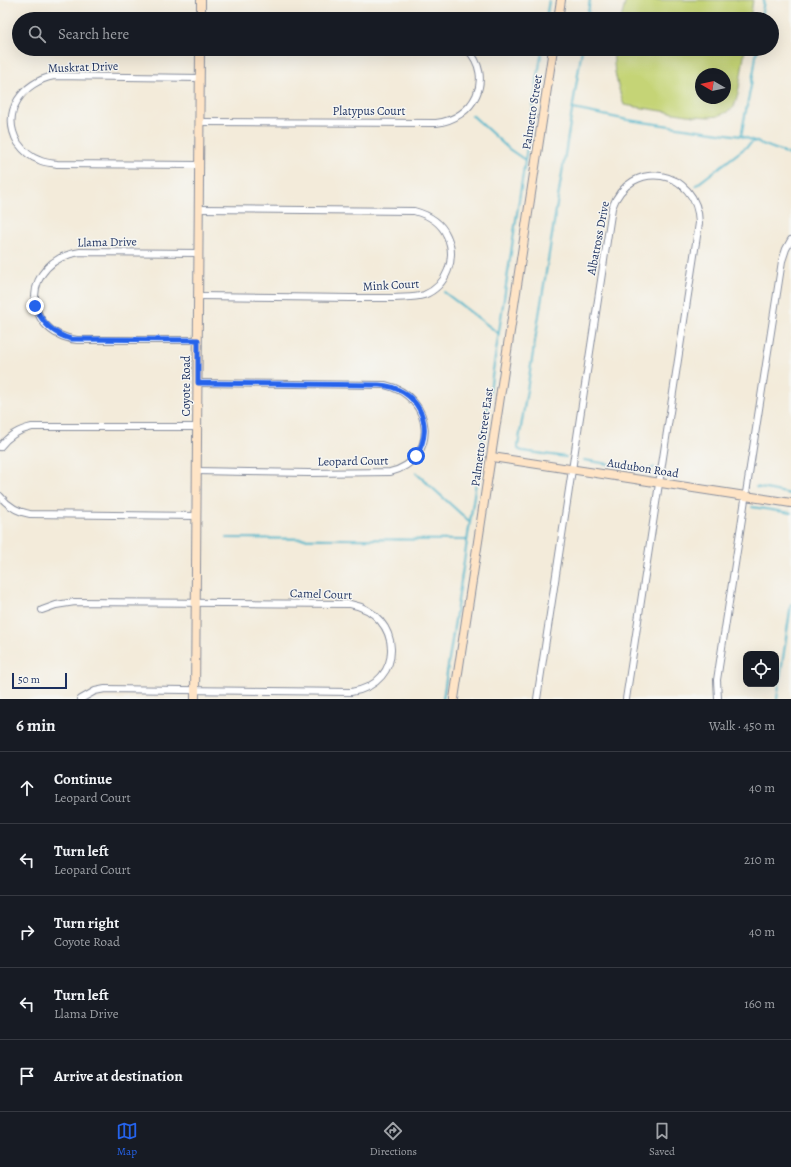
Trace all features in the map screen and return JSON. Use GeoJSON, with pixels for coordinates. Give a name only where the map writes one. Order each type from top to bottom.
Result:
{"type":"FeatureCollection","features":[{"type":"Feature","properties":{"kind":"street"},"geometry":{"type":"LineString","coordinates":[[201,0],[201,12]]}},
{"type":"Feature","properties":{"kind":"street"},"geometry":{"type":"LineString","coordinates":[[559,12],[561,0]]}},
{"type":"Feature","properties":{"kind":"street","name":"Coyote Road"},"geometry":{"type":"LineString","coordinates":[[195,695],[200,56]]}},
{"type":"Feature","properties":{"kind":"street","name":"Platypus Court"},"geometry":{"type":"LineString","coordinates":[[200,122],[436,123],[450,120],[472,104],[478,91],[479,70],[473,56]]}},
{"type":"Feature","properties":{"kind":"street","name":"Palmetto Street"},"geometry":{"type":"LineString","coordinates":[[533,178],[552,56]]}},
{"type":"Feature","properties":{"kind":"street","name":"Muskrat Drive"},"geometry":{"type":"LineString","coordinates":[[199,165],[46,163],[32,157],[22,149],[13,133],[11,120],[14,108],[23,93],[37,81],[48,77],[200,78]]}},
{"type":"Feature","properties":{"kind":"street","name":"Albatross Drive"},"geometry":{"type":"LineString","coordinates":[[537,699],[612,208],[618,195],[633,181],[647,176],[661,176],[673,179],[688,190],[696,205],[699,223],[626,699]]}},
{"type":"Feature","properties":{"kind":"street","name":"Palmetto Street East"},"geometry":{"type":"LineString","coordinates":[[454,699],[492,457],[533,178]]}},
{"type":"Feature","properties":{"kind":"street","name":"Mink Court"},"geometry":{"type":"LineString","coordinates":[[198,296],[368,298],[418,296],[429,292],[439,285],[448,269],[451,257],[449,243],[444,230],[428,216],[414,211],[199,209]]}},
{"type":"Feature","properties":{"kind":"street"},"geometry":{"type":"LineString","coordinates":[[718,699],[717,680],[782,261],[791,240]]}},
{"type":"Feature","properties":{"kind":"street","name":"Llama Drive"},"geometry":{"type":"LineString","coordinates":[[198,253],[72,253],[57,259],[44,270],[37,285],[35,306],[40,318],[48,328],[59,335],[77,340],[198,340]]}},
{"type":"Feature","properties":{"kind":"street","name":"Leopard Court"},"geometry":{"type":"LineString","coordinates":[[197,471],[309,473],[390,472],[402,468],[412,461],[420,450],[425,432],[421,413],[414,401],[404,392],[392,386],[198,383]]}},
{"type":"Feature","properties":{"kind":"street"},"geometry":{"type":"LineString","coordinates":[[0,447],[11,435],[32,427],[197,427]]}},
{"type":"Feature","properties":{"kind":"street","name":"Audubon Road"},"geometry":{"type":"LineString","coordinates":[[492,457],[791,503]]}},
{"type":"Feature","properties":{"kind":"street"},"geometry":{"type":"LineString","coordinates":[[0,496],[12,508],[23,513],[30,514],[197,516]]}},
{"type":"Feature","properties":{"kind":"street","name":"Camel Court"},"geometry":{"type":"LineString","coordinates":[[42,610],[56,605],[75,602],[344,604],[356,605],[372,613],[381,621],[388,631],[390,638],[391,651],[388,665],[381,677],[371,686],[358,691],[195,695],[106,690],[94,692],[81,699]]}},
{"type":"Feature","properties":{"kind":"green space"},"geometry":{"type":"Polygon","coordinates":[[[626,0],[753,0],[751,12],[623,12],[626,0]]]}},
{"type":"Feature","properties":{"kind":"green space"},"geometry":{"type":"Polygon","coordinates":[[[614,56],[744,56],[738,94],[734,107],[718,116],[694,116],[624,105],[616,77],[614,56]]]}},
{"type":"Feature","properties":{"kind":"waterway"},"geometry":{"type":"LineString","coordinates":[[547,12],[549,0]]}},
{"type":"Feature","properties":{"kind":"waterway"},"geometry":{"type":"LineString","coordinates":[[588,12],[590,0]]}},
{"type":"Feature","properties":{"kind":"waterway"},"geometry":{"type":"LineString","coordinates":[[762,12],[764,0]]}},
{"type":"Feature","properties":{"kind":"waterway"},"geometry":{"type":"LineString","coordinates":[[443,699],[541,56]]}},
{"type":"Feature","properties":{"kind":"waterway"},"geometry":{"type":"LineString","coordinates":[[566,457],[522,451],[518,449],[518,446],[581,56]]}},
{"type":"Feature","properties":{"kind":"waterway"},"geometry":{"type":"LineString","coordinates":[[741,136],[756,56]]}},
{"type":"Feature","properties":{"kind":"waterway"},"geometry":{"type":"LineString","coordinates":[[573,109],[628,120],[741,136],[791,155]]}},
{"type":"Feature","properties":{"kind":"waterway"},"geometry":{"type":"LineString","coordinates":[[472,115],[509,149],[525,160]]}},
{"type":"Feature","properties":{"kind":"waterway"},"geometry":{"type":"LineString","coordinates":[[695,186],[754,141]]}},
{"type":"Feature","properties":{"kind":"waterway"},"geometry":{"type":"LineString","coordinates":[[444,292],[498,333]]}},
{"type":"Feature","properties":{"kind":"waterway"},"geometry":{"type":"LineString","coordinates":[[584,460],[646,470],[654,467]]}},
{"type":"Feature","properties":{"kind":"waterway"},"geometry":{"type":"LineString","coordinates":[[416,473],[470,522]]}},
{"type":"Feature","properties":{"kind":"waterway"},"geometry":{"type":"LineString","coordinates":[[756,487],[791,494]]}},
{"type":"Feature","properties":{"kind":"waterway"},"geometry":{"type":"LineString","coordinates":[[752,507],[791,513]]}},
{"type":"Feature","properties":{"kind":"waterway"},"geometry":{"type":"LineString","coordinates":[[227,538],[467,540]]}},
{"type":"Feature","properties":{"kind":"waterway"},"geometry":{"type":"LineString","coordinates":[[777,699],[791,604]]}},
{"type":"Feature","properties":{"kind":"route"},"geometry":{"type":"LineString","coordinates":[[35,306],[40,318],[48,328],[59,335],[71,339],[198,340],[198,383],[392,386],[410,396],[421,413],[425,432],[422,445],[416,456]]}}]}
